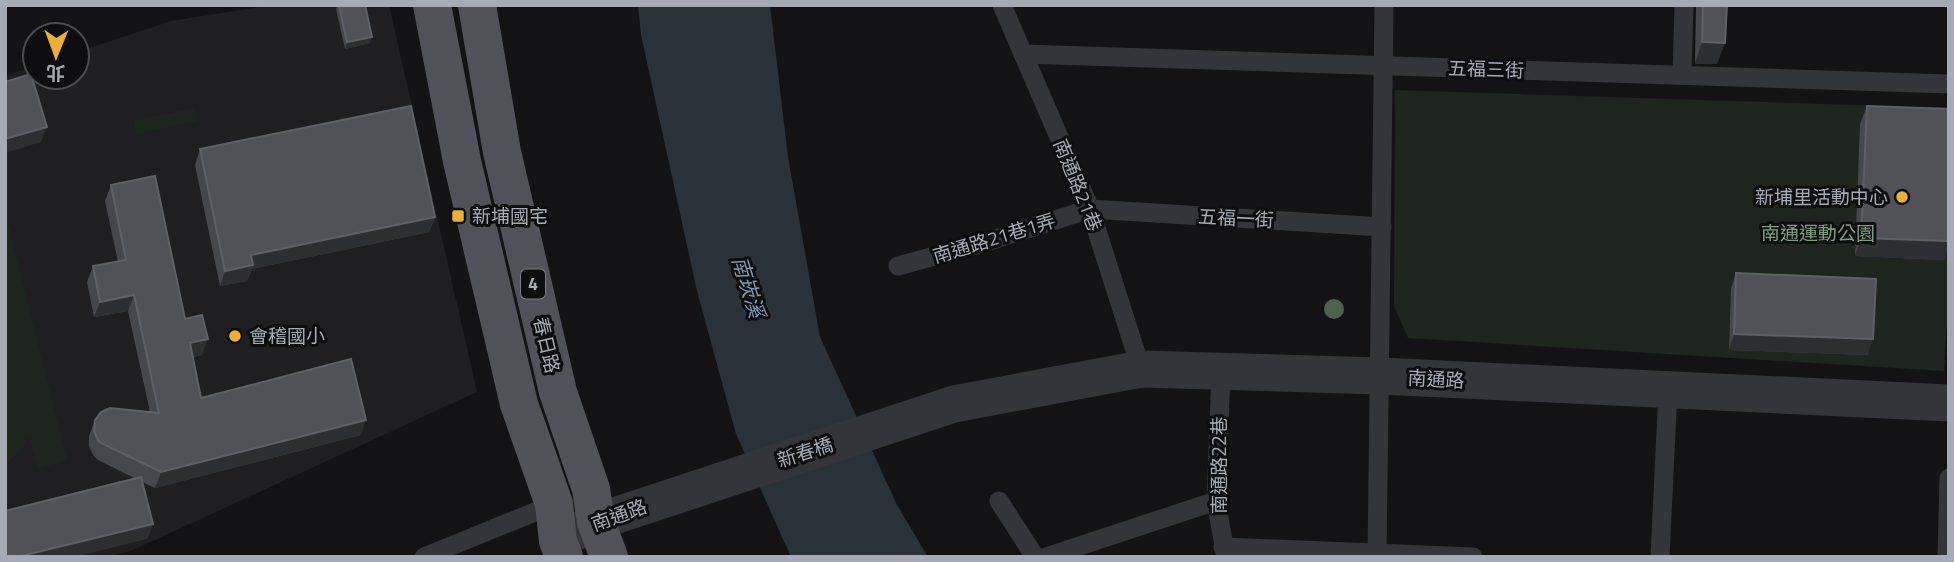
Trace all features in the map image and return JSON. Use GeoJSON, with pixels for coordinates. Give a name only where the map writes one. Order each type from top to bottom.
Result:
{"type":"FeatureCollection","features":[{"type":"Feature","properties":{"kind":"main road","name":"4"},"geometry":{"type":"LineString","coordinates":[[432,5],[462,161],[519,404],[554,504],[561,549]]}},
{"type":"Feature","properties":{"kind":"main road","name":"春日路"},"geometry":{"type":"LineString","coordinates":[[477,5],[502,152],[558,393],[610,557]]}},
{"type":"Feature","properties":{"kind":"street","name":"南通路"},"geometry":{"type":"LineString","coordinates":[[927,412],[954,404],[1141,369],[1380,376],[1949,403]]}},
{"type":"Feature","properties":{"kind":"street","name":"新春橋"},"geometry":{"type":"LineString","coordinates":[[682,492],[927,412]]}},
{"type":"Feature","properties":{"kind":"street","name":"南通路"},"geometry":{"type":"LineString","coordinates":[[561,549],[593,505],[682,492]]}},
{"type":"Feature","properties":{"kind":"lane","name":"南通路21巷"},"geometry":{"type":"LineString","coordinates":[[1002,5],[1090,209],[1141,369]]}},
{"type":"Feature","properties":{"kind":"lane"},"geometry":{"type":"LineString","coordinates":[[1378,555],[1384,5]]}},
{"type":"Feature","properties":{"kind":"lane"},"geometry":{"type":"LineString","coordinates":[[1682,75],[1684,5]]}},
{"type":"Feature","properties":{"kind":"lane","name":"五福三街"},"geometry":{"type":"LineString","coordinates":[[1023,54],[1949,84]]}},
{"type":"Feature","properties":{"kind":"lane","name":"五福一街"},"geometry":{"type":"LineString","coordinates":[[1090,209],[1382,227]]}},
{"type":"Feature","properties":{"kind":"lane","name":"南通路21巷1弄"},"geometry":{"type":"LineString","coordinates":[[898,266],[1090,209]]}},
{"type":"Feature","properties":{"kind":"lane","name":"南通路22巷"},"geometry":{"type":"LineString","coordinates":[[1221,372],[1216,501],[1225,552]]}},
{"type":"Feature","properties":{"kind":"lane"},"geometry":{"type":"LineString","coordinates":[[1660,557],[1668,390]]}},
{"type":"Feature","properties":{"kind":"lane"},"geometry":{"type":"LineString","coordinates":[[1947,557],[1949,478]]}},
{"type":"Feature","properties":{"kind":"lane"},"geometry":{"type":"LineString","coordinates":[[999,501],[1035,557]]}},
{"type":"Feature","properties":{"kind":"lane"},"geometry":{"type":"LineString","coordinates":[[1046,557],[1216,501]]}},
{"type":"Feature","properties":{"kind":"lane"},"geometry":{"type":"LineString","coordinates":[[424,557],[554,504],[593,505]]}},
{"type":"Feature","properties":{"kind":"lane"},"geometry":{"type":"LineString","coordinates":[[1225,552],[1473,557]]}},
{"type":"Feature","properties":{"kind":"shaded area","name":"會稽國小"},"geometry":{"type":"Polygon","coordinates":[[[271,5],[389,5],[477,392],[131,551],[107,557],[5,557],[5,76],[21,71],[21,91],[91,91],[91,47],[171,21],[271,5]]]}},
{"type":"Feature","properties":{"kind":"green space","name":"南通運動公園"},"geometry":{"type":"Polygon","coordinates":[[[1395,90],[1949,108],[1949,291],[1944,371],[1408,338],[1394,306],[1395,90]]]}},
{"type":"Feature","properties":{"kind":"green space"},"geometry":{"type":"Polygon","coordinates":[[[194,108],[197,121],[136,134],[134,121],[194,108]]]}},
{"type":"Feature","properties":{"kind":"green space"},"geometry":{"type":"Polygon","coordinates":[[[5,210],[67,460],[38,469],[29,437],[22,449],[5,465],[5,210]]]}},
{"type":"Feature","properties":{"kind":"water","name":"南崁溪"},"geometry":{"type":"Polygon","coordinates":[[[638,5],[770,5],[788,157],[820,337],[897,505],[928,557],[791,557],[736,434],[697,291],[641,35],[638,5]]]}},
{"type":"Feature","properties":{"kind":"building"},"geometry":{"type":"Polygon","coordinates":[[[339,5],[365,5],[372,37],[347,42],[339,5]]]}},
{"type":"Feature","properties":{"kind":"building"},"geometry":{"type":"Polygon","coordinates":[[[1703,5],[1727,5],[1725,43],[1702,42],[1703,5]]]}},
{"type":"Feature","properties":{"kind":"building"},"geometry":{"type":"Polygon","coordinates":[[[21,77],[21,91],[36,91],[47,127],[5,139],[5,82],[21,77]]]}},
{"type":"Feature","properties":{"kind":"building"},"geometry":{"type":"Polygon","coordinates":[[[411,106],[435,217],[251,255],[253,265],[225,271],[200,149],[411,106]]]}},
{"type":"Feature","properties":{"kind":"building","name":"新埔里活動中心"},"geometry":{"type":"Polygon","coordinates":[[[1867,106],[1949,109],[1949,241],[1861,238],[1867,106]]]}},
{"type":"Feature","properties":{"kind":"building"},"geometry":{"type":"Polygon","coordinates":[[[155,176],[185,319],[202,315],[208,339],[190,343],[201,398],[351,359],[366,420],[161,472],[98,440],[94,431],[95,420],[101,412],[110,408],[159,413],[134,295],[100,302],[93,266],[126,260],[111,185],[155,176]]]}},
{"type":"Feature","properties":{"kind":"building"},"geometry":{"type":"Polygon","coordinates":[[[1736,273],[1876,279],[1873,339],[1734,334],[1736,273]]]}},
{"type":"Feature","properties":{"kind":"building"},"geometry":{"type":"Polygon","coordinates":[[[141,477],[153,524],[17,557],[5,557],[5,511],[141,477]]]}},
{"type":"Feature","properties":{"kind":"place","name":"新埔里活動中心"},"geometry":{"type":"Point","coordinates":[1902,197]}},
{"type":"Feature","properties":{"kind":"place","name":"新埔國宅"},"geometry":{"type":"Point","coordinates":[458,216]}},
{"type":"Feature","properties":{"kind":"place","name":"會稽國小"},"geometry":{"type":"Point","coordinates":[235,336]}}]}
